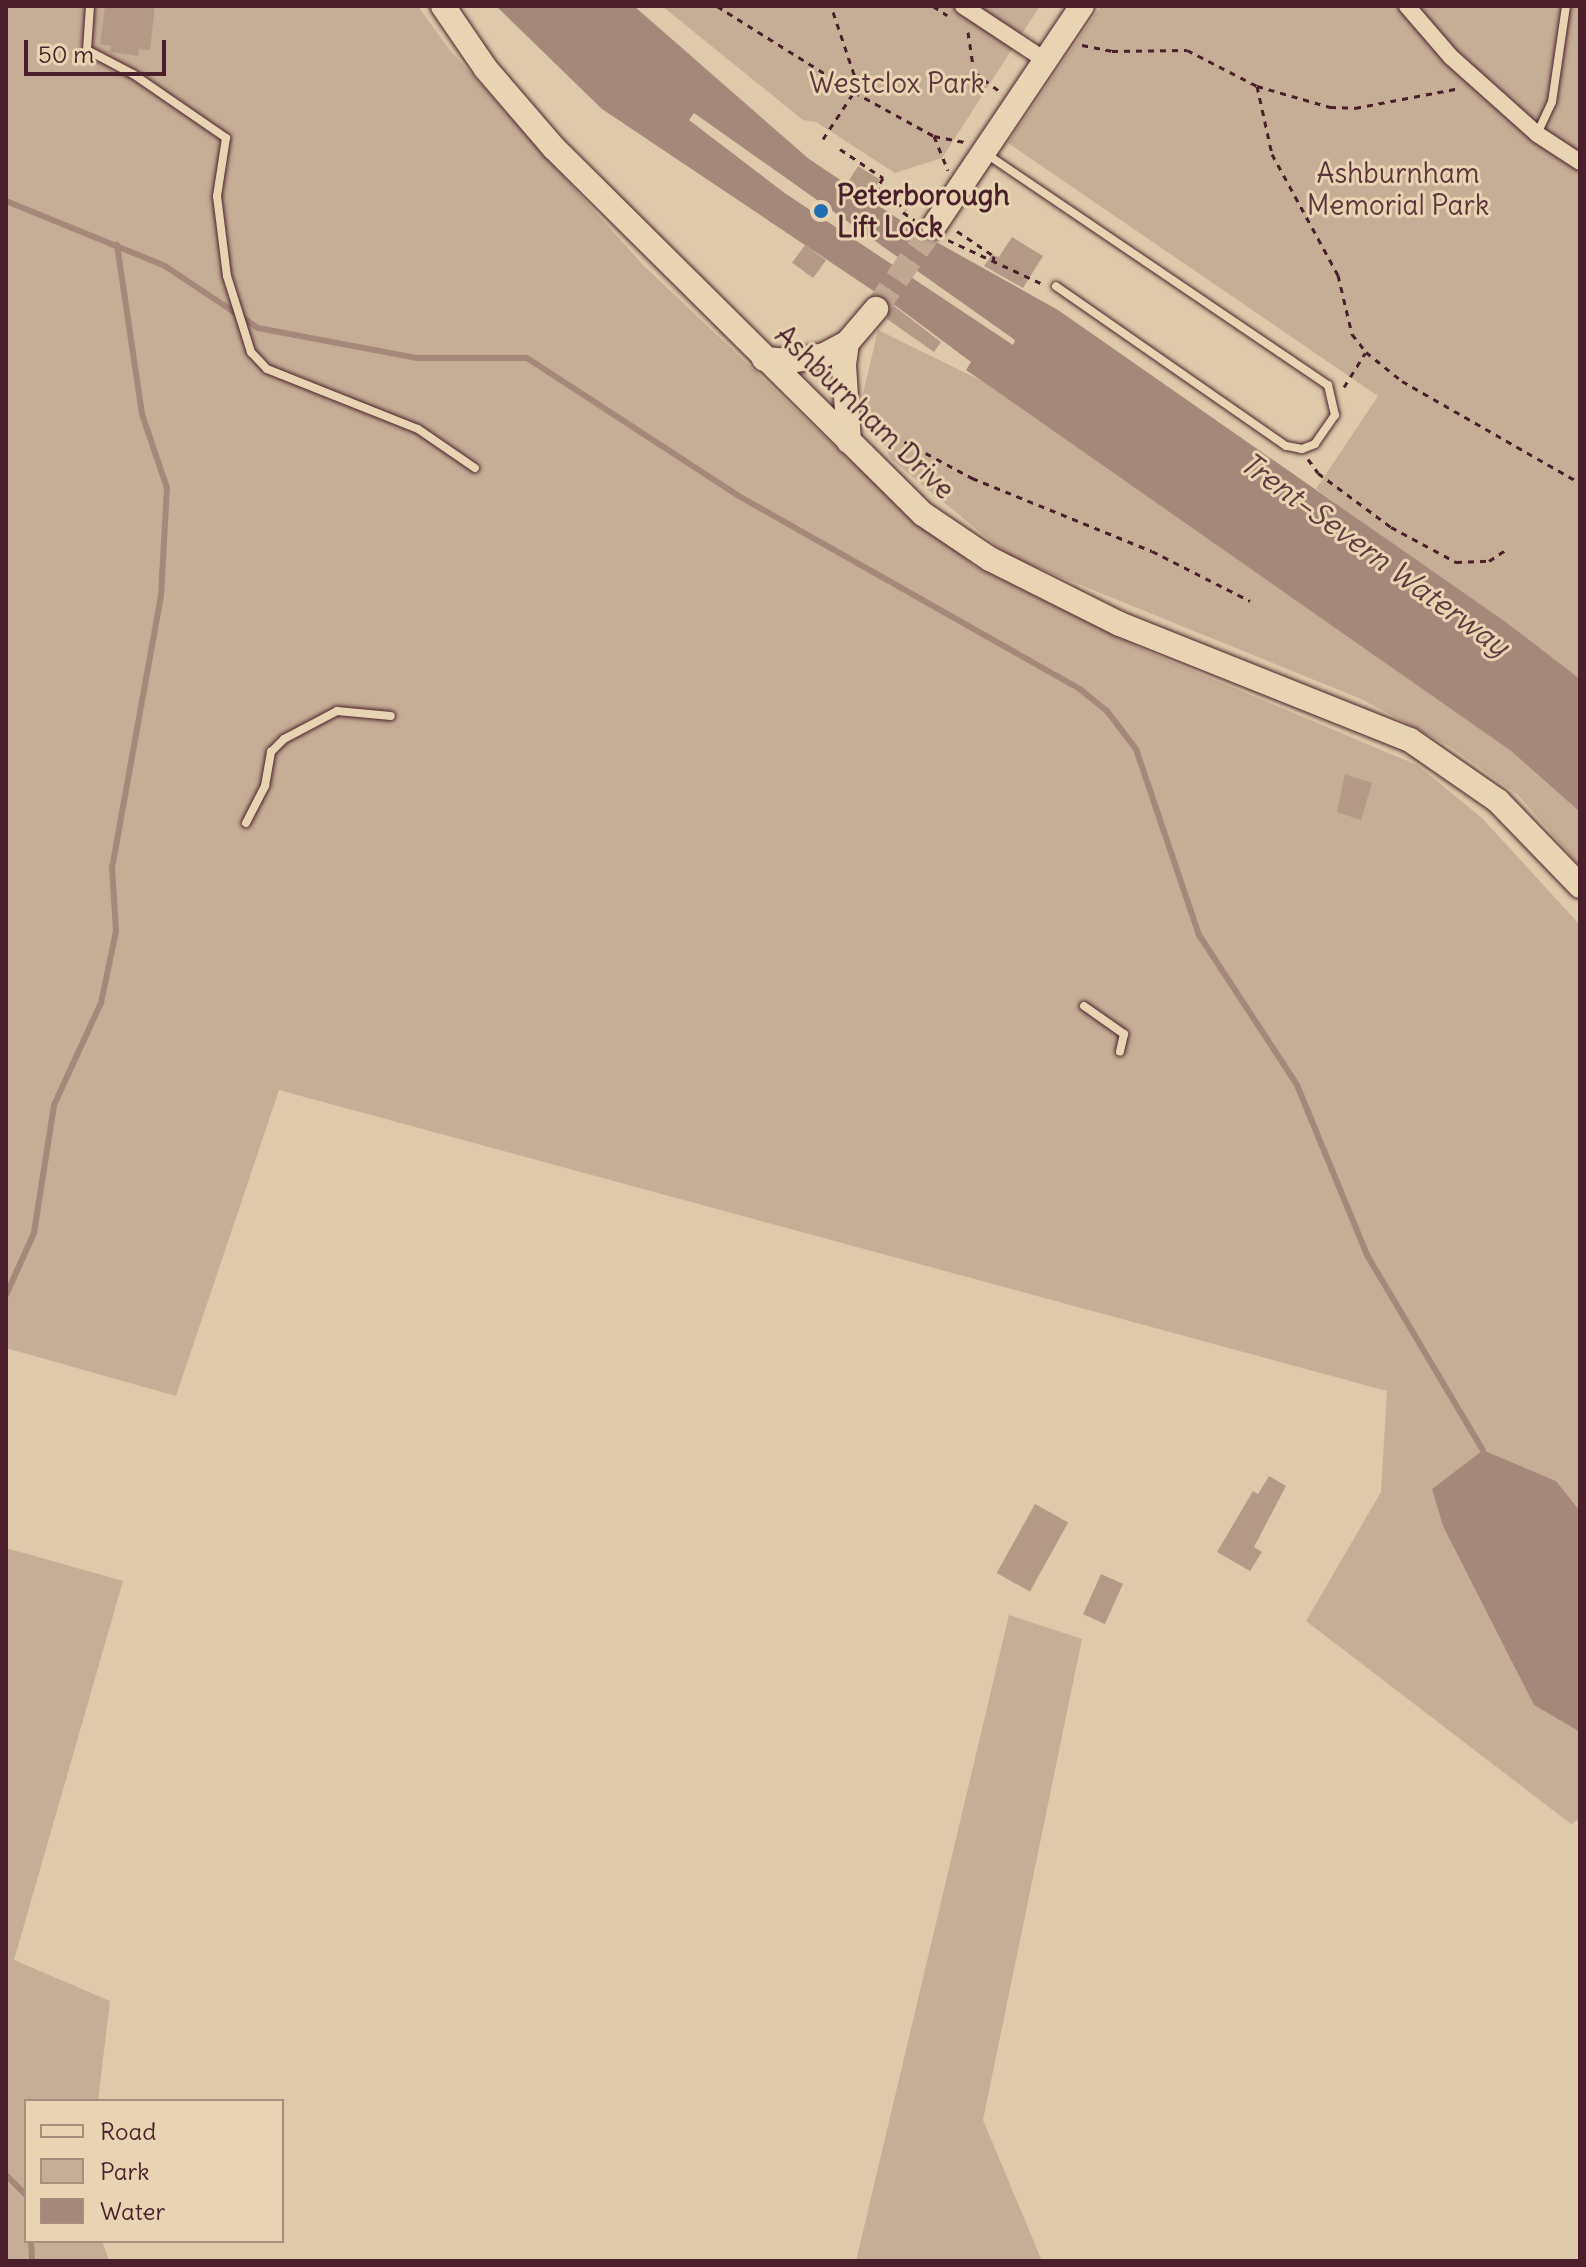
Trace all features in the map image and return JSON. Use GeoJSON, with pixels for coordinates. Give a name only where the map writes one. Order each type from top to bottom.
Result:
{"type":"FeatureCollection","features":[{"type":"Feature","properties":{"kind":"street","name":"Ashburnham Drive"},"geometry":{"type":"LineString","coordinates":[[443,6],[486,69],[554,148],[764,359],[849,436],[923,514],[1047,589],[1120,624],[1410,740],[1498,801],[1580,886]]}},
{"type":"Feature","properties":{"kind":"street"},"geometry":{"type":"LineString","coordinates":[[929,227],[1082,6]]}},
{"type":"Feature","properties":{"kind":"street"},"geometry":{"type":"LineString","coordinates":[[1407,6],[1451,57],[1537,134],[1580,162]]}},
{"type":"Feature","properties":{"kind":"street"},"geometry":{"type":"LineString","coordinates":[[958,12],[1045,60]]}},
{"type":"Feature","properties":{"kind":"street"},"geometry":{"type":"LineString","coordinates":[[764,359],[806,360],[847,343],[876,309]]}},
{"type":"Feature","properties":{"kind":"street"},"geometry":{"type":"LineString","coordinates":[[847,343],[844,365],[849,436]]}},
{"type":"Feature","properties":{"kind":"lane"},"geometry":{"type":"LineString","coordinates":[[90,6],[87,50],[133,74],[226,138],[217,196],[227,276],[251,352],[267,369],[418,429],[475,468]]}},
{"type":"Feature","properties":{"kind":"lane"},"geometry":{"type":"LineString","coordinates":[[1537,134],[1552,102],[1566,6]]}},
{"type":"Feature","properties":{"kind":"lane"},"geometry":{"type":"LineString","coordinates":[[982,151],[1328,385],[1335,401],[1335,415],[1315,444],[1302,449],[1286,446],[1056,286]]}},
{"type":"Feature","properties":{"kind":"lane"},"geometry":{"type":"LineString","coordinates":[[246,823],[265,786],[271,752],[284,739],[337,711],[391,716]]}},
{"type":"Feature","properties":{"kind":"lane"},"geometry":{"type":"LineString","coordinates":[[1084,1006],[1124,1034],[1120,1052]]}},
{"type":"Feature","properties":{"kind":"path"},"geometry":{"type":"LineString","coordinates":[[717,6],[854,92],[934,136],[959,139],[982,151]]}},
{"type":"Feature","properties":{"kind":"path"},"geometry":{"type":"LineString","coordinates":[[823,139],[858,86],[831,6]]}},
{"type":"Feature","properties":{"kind":"path"},"geometry":{"type":"LineString","coordinates":[[933,6],[958,12]]}},
{"type":"Feature","properties":{"kind":"path"},"geometry":{"type":"LineString","coordinates":[[961,24],[969,33],[974,72],[1016,102]]}},
{"type":"Feature","properties":{"kind":"path"},"geometry":{"type":"LineString","coordinates":[[1059,40],[1112,51],[1187,50],[1257,86],[1291,99],[1352,109],[1457,89]]}},
{"type":"Feature","properties":{"kind":"path"},"geometry":{"type":"LineString","coordinates":[[1257,86],[1272,154],[1338,275],[1352,334],[1366,352],[1402,381],[1580,483]]}},
{"type":"Feature","properties":{"kind":"path"},"geometry":{"type":"LineString","coordinates":[[934,136],[943,167],[962,180]]}},
{"type":"Feature","properties":{"kind":"path"},"geometry":{"type":"LineString","coordinates":[[840,149],[883,178],[877,188],[929,227],[1032,283],[1056,286]]}},
{"type":"Feature","properties":{"kind":"path"},"geometry":{"type":"LineString","coordinates":[[968,239],[994,256],[993,261]]}},
{"type":"Feature","properties":{"kind":"path"},"geometry":{"type":"LineString","coordinates":[[1335,401],[1366,352]]}},
{"type":"Feature","properties":{"kind":"path"},"geometry":{"type":"LineString","coordinates":[[849,436],[894,436],[972,478],[1152,551],[1250,601]]}},
{"type":"Feature","properties":{"kind":"path"},"geometry":{"type":"LineString","coordinates":[[1302,449],[1318,473],[1354,500],[1456,562],[1489,561],[1508,548]]}},
{"type":"Feature","properties":{"kind":"green space"},"geometry":{"type":"Polygon","coordinates":[[[6,6],[418,6],[449,49],[643,265],[849,460],[974,566],[1144,650],[1417,765],[1481,817],[1580,925],[1580,1511],[1556,1481],[1483,1450],[1432,1489],[1534,1705],[1580,1732],[1580,1819],[1571,1824],[1306,1621],[1381,1492],[1387,1391],[279,1090],[176,1396],[6,1348],[6,6]]]}},
{"type":"Feature","properties":{"kind":"green space","name":"Westclox Park"},"geometry":{"type":"Polygon","coordinates":[[[662,6],[1040,6],[942,158],[895,173],[816,122],[803,120],[662,6]]]}},
{"type":"Feature","properties":{"kind":"green space","name":"Ashburnham Memorial Park"},"geometry":{"type":"Polygon","coordinates":[[[1101,6],[1580,6],[1580,679],[1316,489],[1378,396],[1008,143],[1101,6]]]}},
{"type":"Feature","properties":{"kind":"green space"},"geometry":{"type":"Polygon","coordinates":[[[878,330],[982,381],[1511,751],[1580,812],[1580,866],[1518,795],[1449,746],[1361,699],[1009,556],[891,459],[862,398],[878,330]]]}},
{"type":"Feature","properties":{"kind":"green space"},"geometry":{"type":"Polygon","coordinates":[[[6,1548],[123,1581],[14,1960],[110,2001],[98,2099],[24,2099],[24,2243],[103,2243],[109,2261],[6,2261],[6,1548]]]}},
{"type":"Feature","properties":{"kind":"green space"},"geometry":{"type":"Polygon","coordinates":[[[1009,1615],[1082,1639],[983,2120],[1042,2261],[856,2261],[1009,1615]]]}},
{"type":"Feature","properties":{"kind":"water","name":"Trent–Severn Waterway"},"geometry":{"type":"Polygon","coordinates":[[[496,6],[634,6],[809,159],[915,230],[1058,310],[1507,623],[1580,679],[1580,812],[1511,751],[966,370],[971,362],[896,306],[602,109],[496,6]],[[694,113],[689,120],[786,194],[1013,345],[1015,340],[694,113]]]}},
{"type":"Feature","properties":{"kind":"water"},"geometry":{"type":"Polygon","coordinates":[[[1483,1450],[1556,1481],[1580,1511],[1580,1732],[1534,1705],[1443,1526],[1432,1489],[1483,1450]]]}},
{"type":"Feature","properties":{"kind":"building"},"geometry":{"type":"Polygon","coordinates":[[[105,6],[155,6],[150,50],[139,49],[138,56],[110,52],[111,46],[100,44],[105,6]]]}},
{"type":"Feature","properties":{"kind":"building"},"geometry":{"type":"Polygon","coordinates":[[[858,166],[880,180],[869,198],[847,184],[858,166]]]}},
{"type":"Feature","properties":{"kind":"building"},"geometry":{"type":"Polygon","coordinates":[[[1012,237],[1043,256],[1023,288],[984,266],[992,255],[999,257],[1012,237]]]}},
{"type":"Feature","properties":{"kind":"building"},"geometry":{"type":"Polygon","coordinates":[[[805,245],[826,260],[813,278],[792,263],[805,245]]]}},
{"type":"Feature","properties":{"kind":"building"},"geometry":{"type":"Polygon","coordinates":[[[889,302],[941,342],[934,352],[887,319],[889,302]]]}},
{"type":"Feature","properties":{"kind":"building"},"geometry":{"type":"Polygon","coordinates":[[[1345,774],[1372,783],[1361,820],[1337,812],[1345,774]]]}},
{"type":"Feature","properties":{"kind":"building"},"geometry":{"type":"Polygon","coordinates":[[[1269,1476],[1286,1486],[1254,1547],[1262,1552],[1250,1571],[1217,1552],[1253,1491],[1258,1494],[1269,1476]]]}},
{"type":"Feature","properties":{"kind":"building"},"geometry":{"type":"Polygon","coordinates":[[[1035,1504],[1068,1522],[1030,1592],[997,1573],[1035,1504]]]}},
{"type":"Feature","properties":{"kind":"building"},"geometry":{"type":"Polygon","coordinates":[[[1101,1574],[1123,1584],[1105,1624],[1083,1614],[1101,1574]]]}},
{"type":"Feature","properties":{"kind":"waterway"},"geometry":{"type":"LineString","coordinates":[[6,201],[165,266],[258,328],[417,358],[527,358],[737,495],[1081,690],[1107,711],[1136,749],[1199,935],[1297,1085],[1367,1255],[1483,1450]]}},
{"type":"Feature","properties":{"kind":"waterway"},"geometry":{"type":"LineString","coordinates":[[6,1295],[34,1233],[54,1105],[101,1003],[116,931],[112,868],[161,595],[167,488],[142,414],[117,245]]}},
{"type":"Feature","properties":{"kind":"waterway"},"geometry":{"type":"LineString","coordinates":[[6,2175],[24,2193]]}},
{"type":"Feature","properties":{"kind":"waterway"},"geometry":{"type":"LineString","coordinates":[[31,2243],[32,2261]]}},
{"type":"Feature","properties":{"kind":"tunnel"},"geometry":{"type":"LineString","coordinates":[[876,309],[934,226]]}},
{"type":"Feature","properties":{"kind":"place","name":"Peterborough Lift Lock"},"geometry":{"type":"Point","coordinates":[821,211]}}]}
